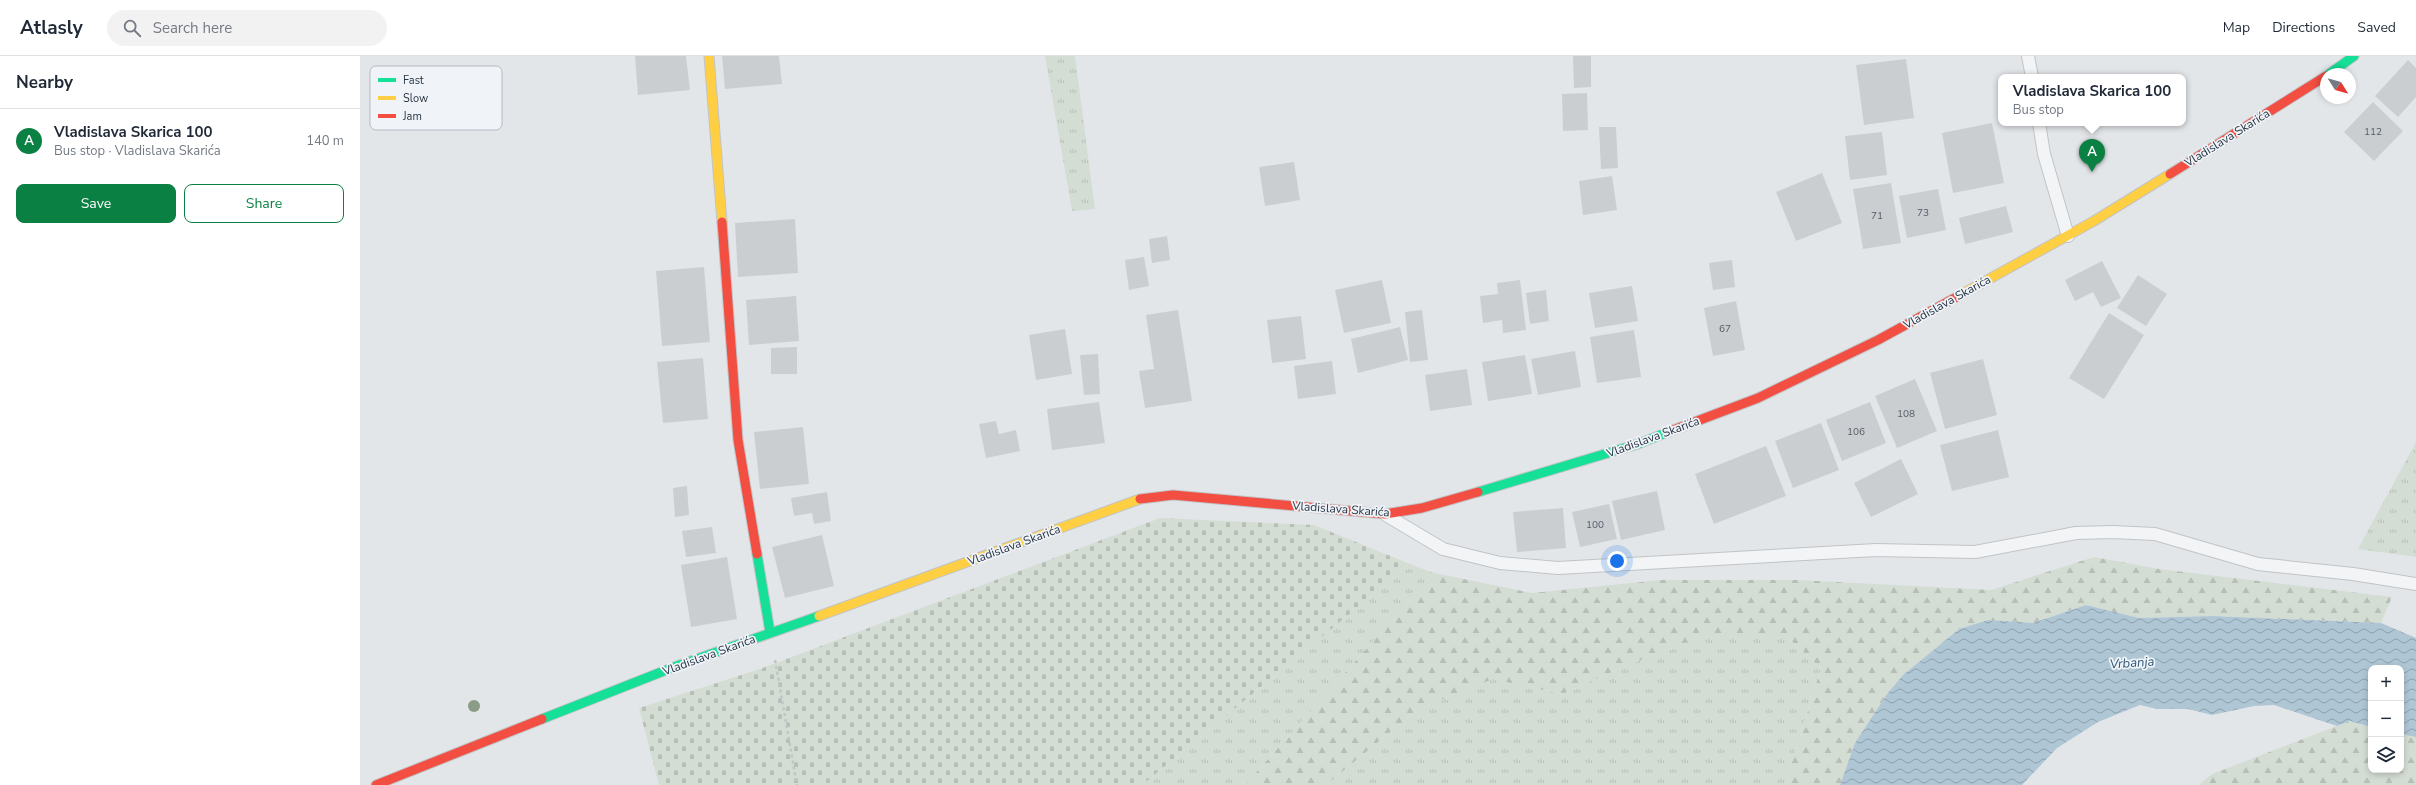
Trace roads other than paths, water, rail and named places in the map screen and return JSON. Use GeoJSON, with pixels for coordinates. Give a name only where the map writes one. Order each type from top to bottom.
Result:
{"type":"FeatureCollection","features":[{"type":"Feature","properties":{"kind":"street"},"geometry":{"type":"LineString","coordinates":[[708,56],[738,440],[770,632]]}},
{"type":"Feature","properties":{"kind":"street"},"geometry":{"type":"LineString","coordinates":[[2337,68],[2354,56]]}},
{"type":"Feature","properties":{"kind":"street","name":"Vladislava Skarića"},"geometry":{"type":"LineString","coordinates":[[376,785],[674,667],[856,603],[1134,500],[1173,495],[1385,514],[1422,508],[1631,447],[1758,398],[1878,340],[2068,236],[2320,80]]}},
{"type":"Feature","properties":{"kind":"lane"},"geometry":{"type":"LineString","coordinates":[[2028,56],[2031,74]]}},
{"type":"Feature","properties":{"kind":"lane"},"geometry":{"type":"LineString","coordinates":[[2039,126],[2044,154],[2068,236]]}},
{"type":"Feature","properties":{"kind":"lane"},"geometry":{"type":"LineString","coordinates":[[1385,514],[1443,549],[1500,563],[1558,568],[1876,550],[1975,552],[2076,533],[2113,532],[2154,534],[2258,564],[2353,574],[2416,584]]}},
{"type":"Feature","properties":{"kind":"water","name":"Vrbanja"},"geometry":{"type":"Polygon","coordinates":[[[2086,605],[2139,618],[2213,616],[2381,623],[2416,638],[2416,737],[2404,735],[2404,665],[2368,665],[2368,726],[2350,721],[2337,726],[2274,705],[2254,706],[2212,715],[2188,709],[2157,709],[2140,705],[2098,722],[2057,748],[2022,785],[1840,785],[1855,743],[1887,694],[1903,675],[1959,629],[1988,620],[2033,623],[2086,605]]]}},
{"type":"Feature","properties":{"kind":"place","name":"Vladislava Skarica 100"},"geometry":{"type":"Point","coordinates":[2092,172]}}]}
